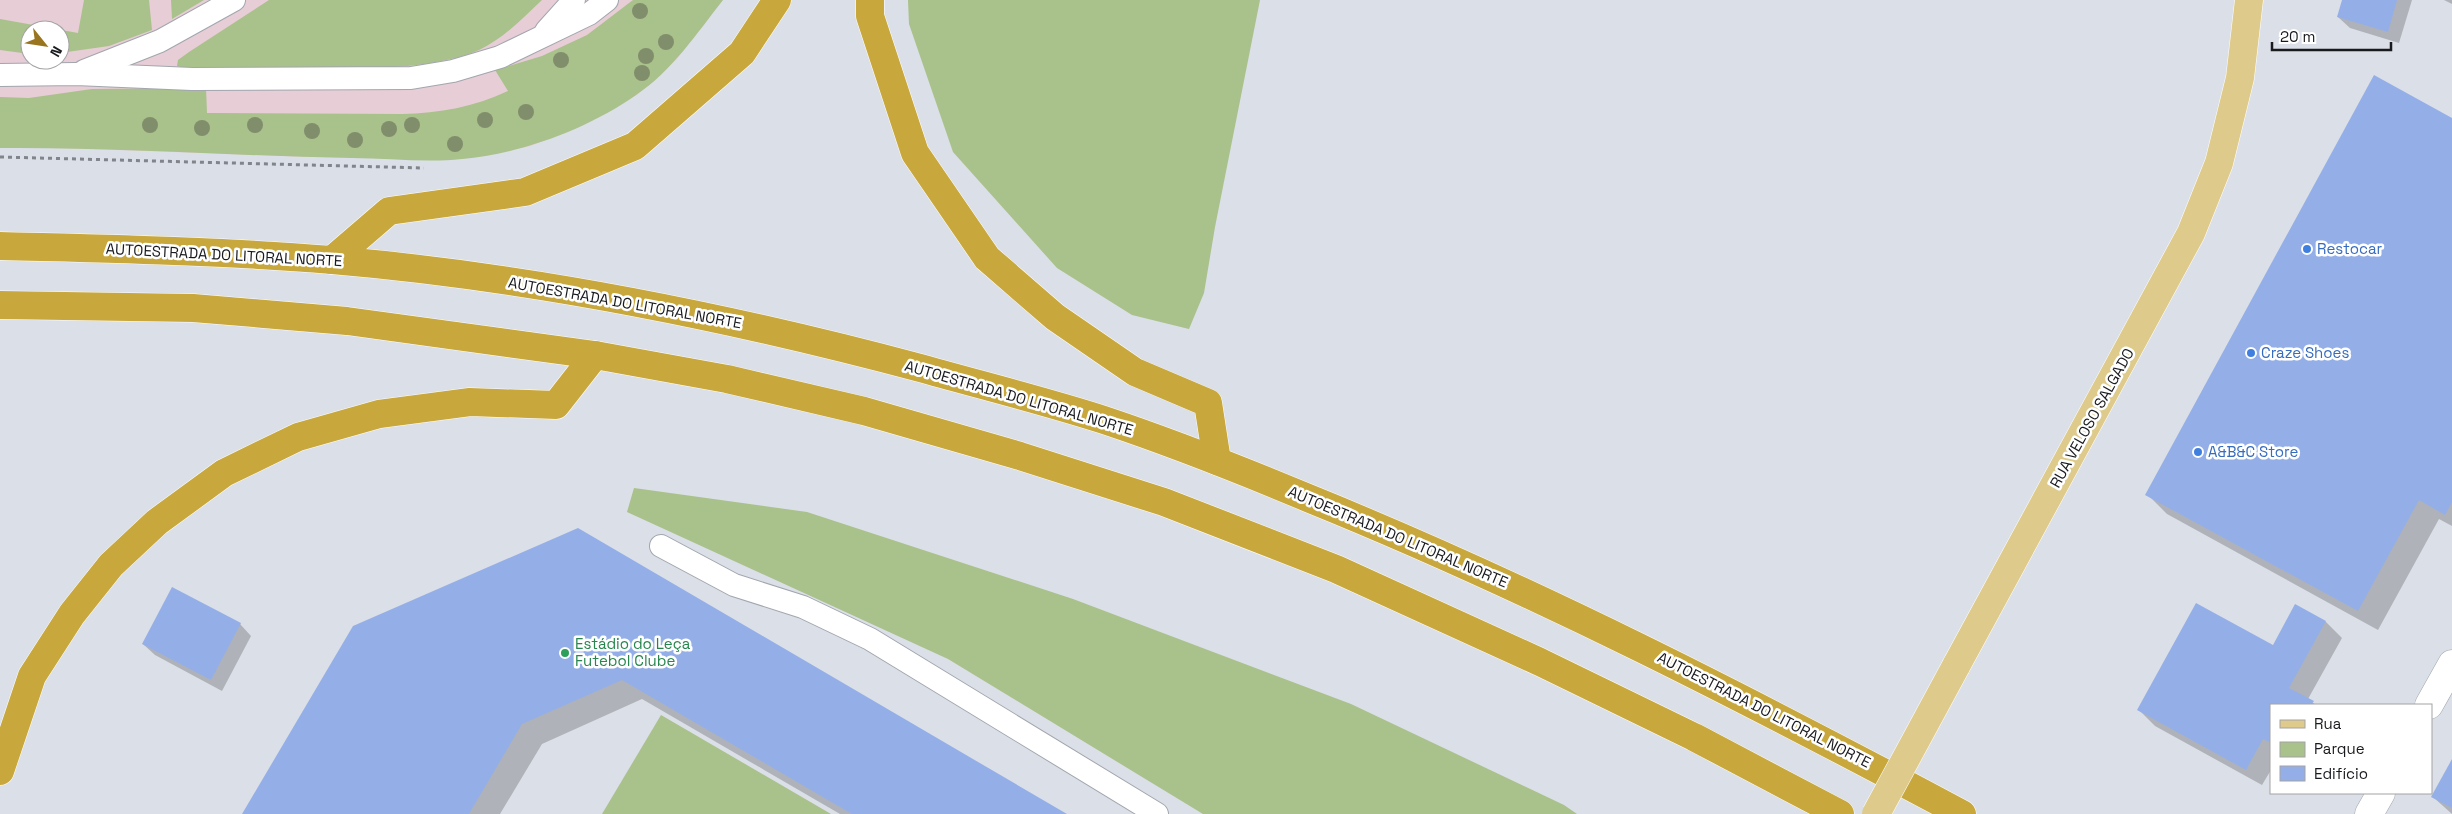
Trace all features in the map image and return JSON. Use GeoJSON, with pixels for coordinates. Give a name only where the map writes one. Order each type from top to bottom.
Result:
{"type":"FeatureCollection","features":[{"type":"Feature","properties":{"kind":"highway"},"geometry":{"type":"LineString","coordinates":[[332,260],[389,211],[525,192],[635,146],[742,53],[777,0]]}},
{"type":"Feature","properties":{"kind":"highway"},"geometry":{"type":"LineString","coordinates":[[870,0],[870,16],[915,153],[987,258],[1055,317],[1134,372],[1208,404],[1217,461]]}},
{"type":"Feature","properties":{"kind":"highway","name":"AUTOESTRADA DO LITORAL NORTE"},"geometry":{"type":"LineString","coordinates":[[0,246],[164,250],[332,260],[451,273],[538,286],[711,317],[844,348],[983,385],[1103,420],[1217,461],[1458,560],[1676,663],[1962,814]]}},
{"type":"Feature","properties":{"kind":"highway"},"geometry":{"type":"LineString","coordinates":[[0,305],[202,309],[348,321],[595,355],[727,379],[864,411],[1020,456],[1164,502],[1336,570],[1440,615],[1694,737],[1840,814]]}},
{"type":"Feature","properties":{"kind":"highway"},"geometry":{"type":"LineString","coordinates":[[0,771],[32,676],[72,614],[111,565],[157,522],[224,473],[298,437],[379,414],[470,402],[556,405],[595,355]]}},
{"type":"Feature","properties":{"kind":"main road","name":"RUA VELOSO SALGADO"},"geometry":{"type":"LineString","coordinates":[[1876,814],[2191,233],[2219,163],[2240,78],[2249,0]]}},
{"type":"Feature","properties":{"kind":"street"},"geometry":{"type":"LineString","coordinates":[[2430,704],[2452,664]]}},
{"type":"Feature","properties":{"kind":"street"},"geometry":{"type":"LineString","coordinates":[[2369,814],[2380,794]]}},
{"type":"Feature","properties":{"kind":"lane"},"geometry":{"type":"LineString","coordinates":[[76,74],[160,41],[234,0]]}},
{"type":"Feature","properties":{"kind":"lane"},"geometry":{"type":"LineString","coordinates":[[539,39],[574,0]]}},
{"type":"Feature","properties":{"kind":"lane"},"geometry":{"type":"LineString","coordinates":[[0,75],[76,74],[192,79],[412,78],[453,71],[500,57],[589,14],[607,0]]}},
{"type":"Feature","properties":{"kind":"lane"},"geometry":{"type":"LineString","coordinates":[[661,546],[734,585],[803,607],[870,639],[1158,814]]}},
{"type":"Feature","properties":{"kind":"path"},"geometry":{"type":"LineString","coordinates":[[0,157],[431,168]]}},
{"type":"Feature","properties":{"kind":"shaded area"},"geometry":{"type":"Polygon","coordinates":[[[0,0],[723,0],[676,60],[637,95],[589,122],[531,146],[462,159],[311,157],[61,148],[0,148],[0,0]]]}},
{"type":"Feature","properties":{"kind":"green space"},"geometry":{"type":"Polygon","coordinates":[[[84,0],[149,0],[152,30],[109,46],[70,52],[70,32],[78,33],[84,0]]]}},
{"type":"Feature","properties":{"kind":"green space"},"geometry":{"type":"Polygon","coordinates":[[[171,0],[204,0],[172,19],[171,0]]]}},
{"type":"Feature","properties":{"kind":"green space"},"geometry":{"type":"Polygon","coordinates":[[[269,0],[542,0],[513,27],[488,45],[455,58],[427,64],[366,68],[249,67],[202,69],[177,66],[178,60],[189,52],[269,0]]]}},
{"type":"Feature","properties":{"kind":"green space"},"geometry":{"type":"Polygon","coordinates":[[[633,0],[723,0],[672,63],[661,75],[636,95],[597,119],[575,129],[530,146],[507,152],[462,159],[421,160],[88,149],[0,148],[0,97],[29,98],[92,89],[206,88],[207,113],[402,114],[430,112],[470,105],[508,91],[495,70],[542,56],[587,35],[633,0]]]}},
{"type":"Feature","properties":{"kind":"green space"},"geometry":{"type":"Polygon","coordinates":[[[908,0],[1260,0],[1215,227],[1204,293],[1189,329],[1132,315],[1057,268],[953,152],[909,24],[908,0]]]}},
{"type":"Feature","properties":{"kind":"green space"},"geometry":{"type":"Polygon","coordinates":[[[0,19],[20,23],[20,53],[0,50],[0,19]]]}},
{"type":"Feature","properties":{"kind":"green space"},"geometry":{"type":"Polygon","coordinates":[[[634,488],[807,512],[1073,599],[1351,704],[1564,805],[1577,814],[1203,814],[948,659],[627,512],[634,488]]]}},
{"type":"Feature","properties":{"kind":"green space"},"geometry":{"type":"Polygon","coordinates":[[[661,715],[831,814],[602,814],[661,715]]]}},
{"type":"Feature","properties":{"kind":"building"},"geometry":{"type":"Polygon","coordinates":[[[2342,0],[2397,0],[2388,32],[2337,17],[2342,0]]]}},
{"type":"Feature","properties":{"kind":"building"},"geometry":{"type":"Polygon","coordinates":[[[2374,75],[2452,118],[2452,502],[2445,515],[2419,500],[2358,611],[2145,495],[2374,75]]]}},
{"type":"Feature","properties":{"kind":"building","name":"Estádio do Leça Futebol Clube"},"geometry":{"type":"Polygon","coordinates":[[[578,528],[1067,814],[852,814],[622,680],[522,724],[469,814],[242,814],[353,626],[578,528]]]}},
{"type":"Feature","properties":{"kind":"building"},"geometry":{"type":"Polygon","coordinates":[[[172,587],[241,623],[211,680],[142,644],[172,587]]]}},
{"type":"Feature","properties":{"kind":"building"},"geometry":{"type":"Polygon","coordinates":[[[2196,603],[2273,645],[2295,604],[2326,621],[2289,688],[2314,701],[2312,704],[2270,704],[2270,742],[2263,739],[2246,770],[2137,710],[2196,603]]]}},
{"type":"Feature","properties":{"kind":"building"},"geometry":{"type":"Polygon","coordinates":[[[2452,759],[2452,808],[2431,797],[2452,759]]]}},
{"type":"Feature","properties":{"kind":"place","name":"Restocar"},"geometry":{"type":"Point","coordinates":[2307,249]}},
{"type":"Feature","properties":{"kind":"place","name":"Craze Shoes"},"geometry":{"type":"Point","coordinates":[2251,353]}},
{"type":"Feature","properties":{"kind":"place","name":"A&B&C Store"},"geometry":{"type":"Point","coordinates":[2198,452]}},
{"type":"Feature","properties":{"kind":"place","name":"Estádio do Leça Futebol Clube"},"geometry":{"type":"Point","coordinates":[565,653]}}]}
